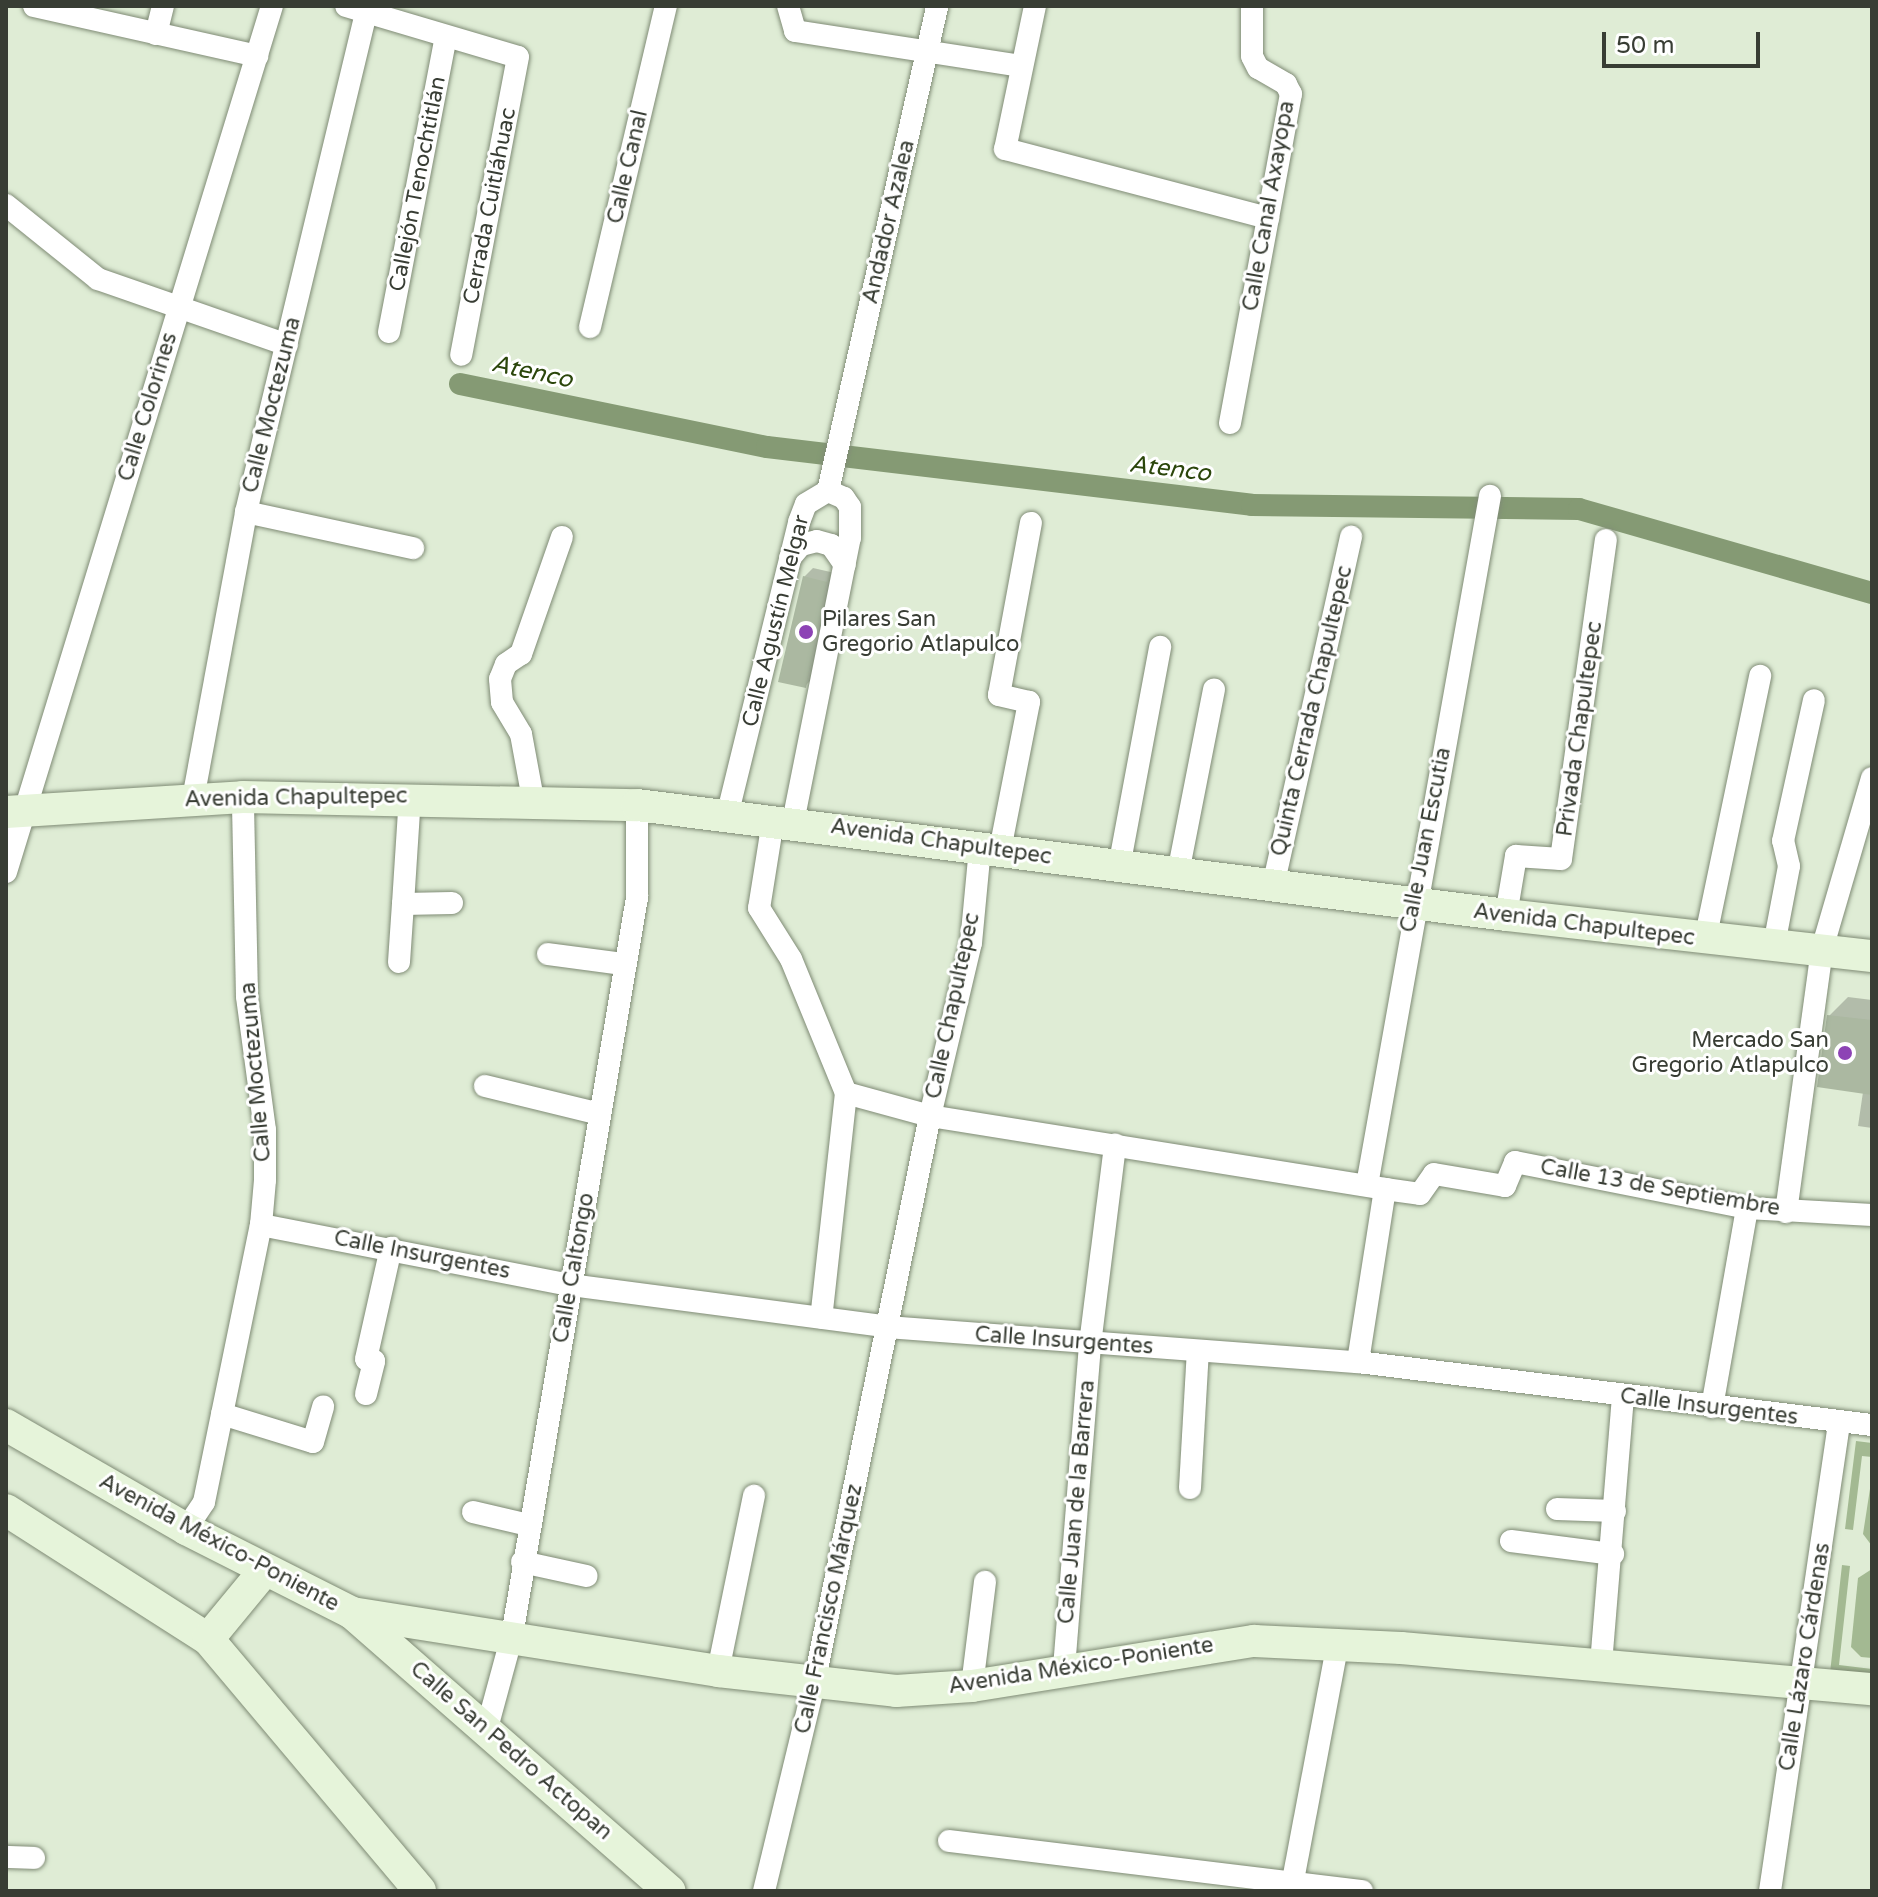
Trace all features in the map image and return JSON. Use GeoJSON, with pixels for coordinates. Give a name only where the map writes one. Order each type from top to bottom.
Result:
{"type":"FeatureCollection","features":[{"type":"Feature","properties":{"kind":"main road","name":"Avenida Chapultepec"},"geometry":{"type":"LineString","coordinates":[[17,811],[243,797],[410,796],[637,805],[1705,940],[1872,956]]}},
{"type":"Feature","properties":{"kind":"main road","name":"Avenida México-Poniente"},"geometry":{"type":"LineString","coordinates":[[6,1425],[186,1529],[352,1613],[718,1671],[896,1691],[972,1686],[1210,1645],[1338,1643],[1872,1689]]}},
{"type":"Feature","properties":{"kind":"main road"},"geometry":{"type":"LineString","coordinates":[[6,1510],[208,1639],[420,1891]]}},
{"type":"Feature","properties":{"kind":"main road"},"geometry":{"type":"LineString","coordinates":[[208,1639],[264,1571]]}},
{"type":"Feature","properties":{"kind":"main road","name":"Calle San Pedro Actopan"},"geometry":{"type":"LineString","coordinates":[[352,1613],[487,1728],[669,1891]]}},
{"type":"Feature","properties":{"kind":"street"},"geometry":{"type":"LineString","coordinates":[[34,6],[257,56]]}},
{"type":"Feature","properties":{"kind":"street"},"geometry":{"type":"LineString","coordinates":[[156,34],[163,6]]}},
{"type":"Feature","properties":{"kind":"street","name":"Calle Colorines"},"geometry":{"type":"LineString","coordinates":[[6,872],[17,811],[272,6]]}},
{"type":"Feature","properties":{"kind":"street","name":"Calle Canal"},"geometry":{"type":"LineString","coordinates":[[590,327],[666,6]]}},
{"type":"Feature","properties":{"kind":"street"},"geometry":{"type":"LineString","coordinates":[[788,6],[795,31],[1020,66]]}},
{"type":"Feature","properties":{"kind":"street","name":"Andador Azalea"},"geometry":{"type":"LineString","coordinates":[[841,438],[937,6]]}},
{"type":"Feature","properties":{"kind":"street"},"geometry":{"type":"LineString","coordinates":[[1035,6],[1005,149],[1268,218]]}},
{"type":"Feature","properties":{"kind":"street","name":"Calle Canal Axayopa"},"geometry":{"type":"LineString","coordinates":[[1230,423],[1291,94],[1286,84],[1258,68],[1252,56],[1252,6]]}},
{"type":"Feature","properties":{"kind":"street"},"geometry":{"type":"LineString","coordinates":[[356,10],[446,37]]}},
{"type":"Feature","properties":{"kind":"street","name":"Calle Moctezuma"},"geometry":{"type":"LineString","coordinates":[[193,799],[246,512],[287,345],[356,10]]}},
{"type":"Feature","properties":{"kind":"street","name":"Cerrada Cuitláhuac"},"geometry":{"type":"LineString","coordinates":[[446,37],[518,57],[461,355]]}},
{"type":"Feature","properties":{"kind":"street","name":"Callejón Tenochtitlán"},"geometry":{"type":"LineString","coordinates":[[389,332],[446,37]]}},
{"type":"Feature","properties":{"kind":"street"},"geometry":{"type":"LineString","coordinates":[[6,205],[98,279],[178,310],[287,345]]}},
{"type":"Feature","properties":{"kind":"street","name":"Calle Agustín Melgar"},"geometry":{"type":"LineString","coordinates":[[727,816],[806,504],[828,491],[841,438]]}},
{"type":"Feature","properties":{"kind":"street"},"geometry":{"type":"LineString","coordinates":[[821,1318],[846,1093],[791,959],[759,908],[845,565],[850,507],[844,498],[828,491]]}},
{"type":"Feature","properties":{"kind":"street","name":"Calle Juan Escutia"},"geometry":{"type":"LineString","coordinates":[[1376,1187],[1414,903],[1490,496]]}},
{"type":"Feature","properties":{"kind":"street"},"geometry":{"type":"LineString","coordinates":[[246,512],[413,548]]}},
{"type":"Feature","properties":{"kind":"street"},"geometry":{"type":"LineString","coordinates":[[990,849],[1029,702],[999,695],[1031,523]]}},
{"type":"Feature","properties":{"kind":"street"},"geometry":{"type":"LineString","coordinates":[[533,799],[521,734],[502,702],[500,679],[506,664],[521,654],[562,537]]}},
{"type":"Feature","properties":{"kind":"street","name":"Quinta Cerrada Chapultepec"},"geometry":{"type":"LineString","coordinates":[[1273,886],[1351,537]]}},
{"type":"Feature","properties":{"kind":"street","name":"Privada Chapultepec"},"geometry":{"type":"LineString","coordinates":[[1506,915],[1516,856],[1561,859],[1606,540]]}},
{"type":"Feature","properties":{"kind":"street"},"geometry":{"type":"LineString","coordinates":[[790,558],[801,545],[817,541],[831,545],[845,565]]}},
{"type":"Feature","properties":{"kind":"street"},"geometry":{"type":"LineString","coordinates":[[1119,867],[1160,647]]}},
{"type":"Feature","properties":{"kind":"street"},"geometry":{"type":"LineString","coordinates":[[1705,940],[1760,676]]}},
{"type":"Feature","properties":{"kind":"street"},"geometry":{"type":"LineString","coordinates":[[1178,873],[1214,689]]}},
{"type":"Feature","properties":{"kind":"street"},"geometry":{"type":"LineString","coordinates":[[1774,945],[1789,866],[1783,841],[1814,700]]}},
{"type":"Feature","properties":{"kind":"street"},"geometry":{"type":"LineString","coordinates":[[1786,1212],[1822,949],[1872,778]]}},
{"type":"Feature","properties":{"kind":"street"},"geometry":{"type":"LineString","coordinates":[[399,962],[410,796]]}},
{"type":"Feature","properties":{"kind":"street","name":"Calle Moctezuma"},"geometry":{"type":"LineString","coordinates":[[186,1529],[204,1502],[261,1225],[265,1130],[247,996],[243,797]]}},
{"type":"Feature","properties":{"kind":"street","name":"Calle Caltongo"},"geometry":{"type":"LineString","coordinates":[[487,1728],[512,1636],[522,1562],[641,869],[637,805]]}},
{"type":"Feature","properties":{"kind":"street","name":"Calle Chapultepec"},"geometry":{"type":"LineString","coordinates":[[930,1116],[990,849]]}},
{"type":"Feature","properties":{"kind":"street"},"geometry":{"type":"LineString","coordinates":[[403,904],[452,903]]}},
{"type":"Feature","properties":{"kind":"street"},"geometry":{"type":"LineString","coordinates":[[548,954],[623,964]]}},
{"type":"Feature","properties":{"kind":"street"},"geometry":{"type":"LineString","coordinates":[[485,1086],[600,1114]]}},
{"type":"Feature","properties":{"kind":"street","name":"Calle 13 de Septiembre"},"geometry":{"type":"LineString","coordinates":[[846,1093],[930,1116],[1423,1193],[1426,1178],[1434,1174],[1505,1186],[1515,1162],[1747,1208],[1872,1215]]}},
{"type":"Feature","properties":{"kind":"street"},"geometry":{"type":"LineString","coordinates":[[888,1327],[930,1116]]}},
{"type":"Feature","properties":{"kind":"street","name":"Calle Juan de la Barrera"},"geometry":{"type":"LineString","coordinates":[[1064,1668],[1090,1344],[1115,1145]]}},
{"type":"Feature","properties":{"kind":"street"},"geometry":{"type":"LineString","coordinates":[[1358,1362],[1376,1187]]}},
{"type":"Feature","properties":{"kind":"street"},"geometry":{"type":"LineString","coordinates":[[1712,1407],[1747,1208]]}},
{"type":"Feature","properties":{"kind":"street","name":"Calle Insurgentes"},"geometry":{"type":"LineString","coordinates":[[261,1225],[571,1285],[888,1327],[1358,1362],[1623,1397],[1872,1425]]}},
{"type":"Feature","properties":{"kind":"street"},"geometry":{"type":"LineString","coordinates":[[366,1394],[374,1361],[366,1359],[391,1248]]}},
{"type":"Feature","properties":{"kind":"street","name":"Calle Francisco Márquez"},"geometry":{"type":"LineString","coordinates":[[764,1891],[814,1684],[888,1327]]}},
{"type":"Feature","properties":{"kind":"street"},"geometry":{"type":"LineString","coordinates":[[1190,1488],[1198,1351]]}},
{"type":"Feature","properties":{"kind":"street"},"geometry":{"type":"LineString","coordinates":[[1601,1664],[1613,1554],[1623,1397]]}},
{"type":"Feature","properties":{"kind":"street"},"geometry":{"type":"LineString","coordinates":[[222,1414],[313,1442],[323,1406]]}},
{"type":"Feature","properties":{"kind":"street","name":"Calle Lázaro Cárdenas"},"geometry":{"type":"LineString","coordinates":[[1770,1891],[1839,1423]]}},
{"type":"Feature","properties":{"kind":"street"},"geometry":{"type":"LineString","coordinates":[[718,1671],[754,1496]]}},
{"type":"Feature","properties":{"kind":"street"},"geometry":{"type":"LineString","coordinates":[[1557,1509],[1615,1511]]}},
{"type":"Feature","properties":{"kind":"street"},"geometry":{"type":"LineString","coordinates":[[473,1512],[529,1525]]}},
{"type":"Feature","properties":{"kind":"street"},"geometry":{"type":"LineString","coordinates":[[1511,1541],[1613,1554]]}},
{"type":"Feature","properties":{"kind":"street"},"geometry":{"type":"LineString","coordinates":[[522,1562],[586,1576]]}},
{"type":"Feature","properties":{"kind":"street"},"geometry":{"type":"LineString","coordinates":[[972,1686],[985,1582]]}},
{"type":"Feature","properties":{"kind":"street"},"geometry":{"type":"LineString","coordinates":[[1291,1887],[1338,1643]]}},
{"type":"Feature","properties":{"kind":"street"},"geometry":{"type":"LineString","coordinates":[[949,1841],[1291,1887],[1362,1891]]}},
{"type":"Feature","properties":{"kind":"street"},"geometry":{"type":"LineString","coordinates":[[6,1857],[34,1858]]}},
{"type":"Feature","properties":{"kind":"green space"},"geometry":{"type":"Polygon","coordinates":[[[1856,1441],[1872,1443],[1872,1457],[1862,1456],[1853,1530],[1845,1529],[1856,1441]]]}},
{"type":"Feature","properties":{"kind":"green space"},"geometry":{"type":"Polygon","coordinates":[[[1872,1476],[1872,1546],[1863,1534],[1872,1476]]]}},
{"type":"Feature","properties":{"kind":"green space"},"geometry":{"type":"Polygon","coordinates":[[[1842,1565],[1850,1566],[1839,1665],[1872,1669],[1872,1677],[1830,1673],[1842,1565]]]}},
{"type":"Feature","properties":{"kind":"green space"},"geometry":{"type":"Polygon","coordinates":[[[1872,1569],[1872,1658],[1861,1657],[1851,1647],[1858,1578],[1872,1569]]]}},
{"type":"Feature","properties":{"kind":"building"},"geometry":{"type":"Polygon","coordinates":[[[803,576],[827,582],[806,688],[778,682],[803,576]]]}},
{"type":"Feature","properties":{"kind":"building","name":"Mercado San Gregorio Atlapulco"},"geometry":{"type":"Polygon","coordinates":[[[1827,1015],[1872,1020],[1872,1095],[1817,1087],[1827,1015]]]}},
{"type":"Feature","properties":{"kind":"waterway","name":"Atenco"},"geometry":{"type":"LineString","coordinates":[[460,384],[767,447],[1252,505],[1579,509],[1872,593]]}},
{"type":"Feature","properties":{"kind":"place","name":"Pilares San Gregorio Atlapulco"},"geometry":{"type":"Point","coordinates":[806,632]}},
{"type":"Feature","properties":{"kind":"place","name":"Mercado San Gregorio Atlapulco"},"geometry":{"type":"Point","coordinates":[1845,1053]}}]}
